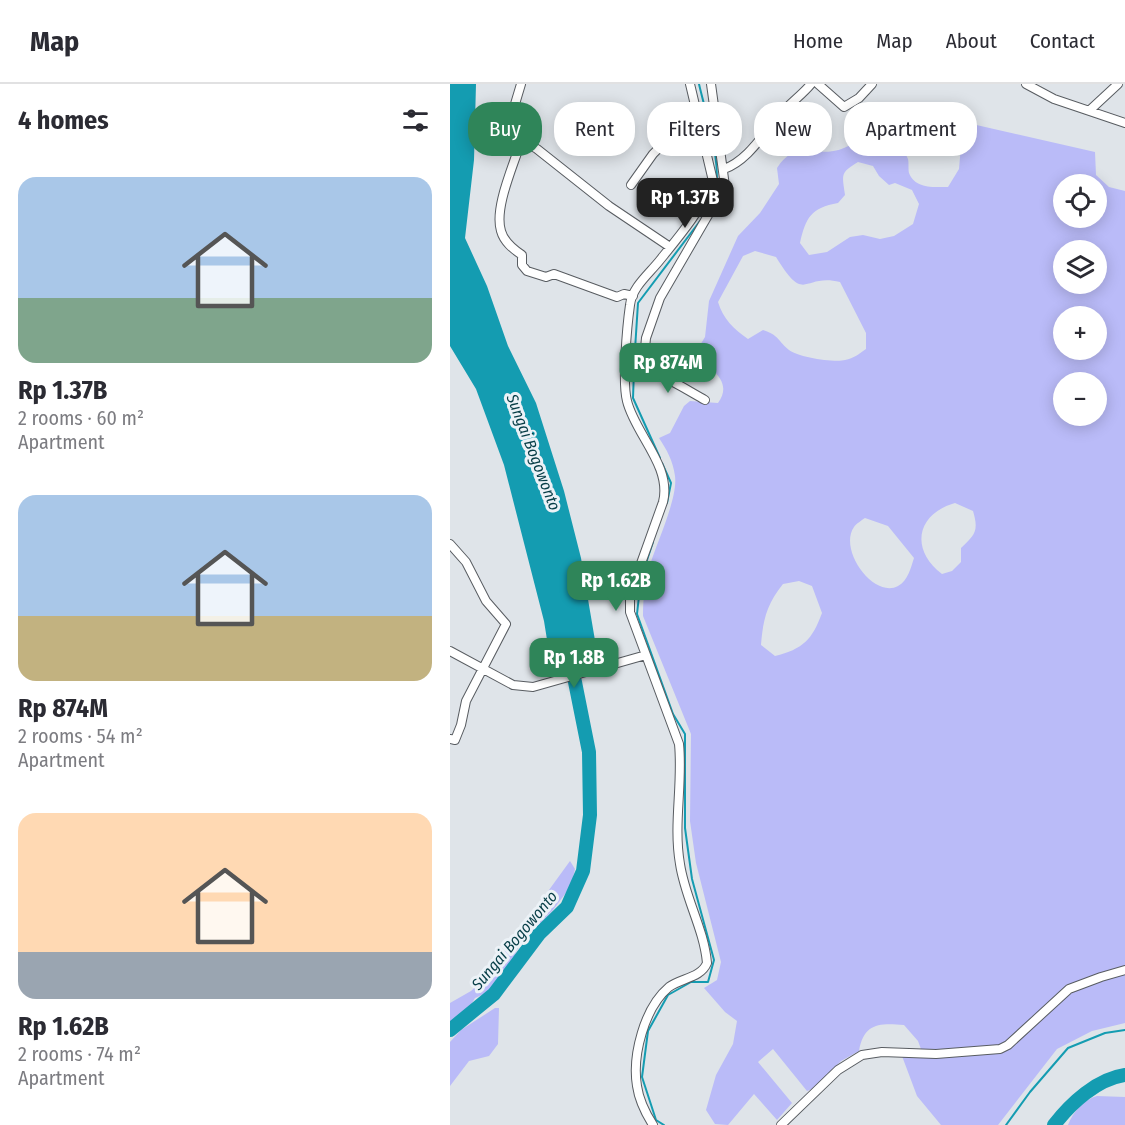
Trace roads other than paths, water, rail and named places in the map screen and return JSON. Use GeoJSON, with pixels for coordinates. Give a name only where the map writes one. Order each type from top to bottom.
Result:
{"type":"FeatureCollection","features":[{"type":"Feature","properties":{"kind":"street"},"geometry":{"type":"LineString","coordinates":[[516,102],[521,84]]}},
{"type":"Feature","properties":{"kind":"street"},"geometry":{"type":"LineString","coordinates":[[690,84],[695,102]]}},
{"type":"Feature","properties":{"kind":"street"},"geometry":{"type":"LineString","coordinates":[[642,368],[646,338],[654,314],[682,258],[722,192],[726,180],[711,84]]}},
{"type":"Feature","properties":{"kind":"street"},"geometry":{"type":"LineString","coordinates":[[724,169],[738,161],[811,84]]}},
{"type":"Feature","properties":{"kind":"street"},"geometry":{"type":"LineString","coordinates":[[818,84],[844,107],[859,98],[872,84]]}},
{"type":"Feature","properties":{"kind":"street"},"geometry":{"type":"LineString","coordinates":[[1026,84],[1054,99],[1125,123]]}},
{"type":"Feature","properties":{"kind":"street"},"geometry":{"type":"LineString","coordinates":[[1090,110],[1113,85]]}},
{"type":"Feature","properties":{"kind":"street"},"geometry":{"type":"LineString","coordinates":[[633,296],[629,293],[617,297],[604,294],[554,274],[546,277],[527,271],[522,265],[522,255],[509,246],[501,232],[499,218],[520,144],[525,142],[537,149],[609,206],[670,247]]}},
{"type":"Feature","properties":{"kind":"street"},"geometry":{"type":"LineString","coordinates":[[631,185],[652,156]]}},
{"type":"Feature","properties":{"kind":"street"},"geometry":{"type":"LineString","coordinates":[[653,1125],[640,1100],[636,1084],[643,1026],[651,1008],[669,987],[699,973],[707,963],[680,867],[677,833],[679,744],[631,619],[630,594],[659,514],[664,491],[654,455],[628,404],[626,395],[630,302],[641,282],[670,247],[713,181],[707,156]]}},
{"type":"Feature","properties":{"kind":"street"},"geometry":{"type":"LineString","coordinates":[[628,366],[642,368],[705,400]]}},
{"type":"Feature","properties":{"kind":"street"},"geometry":{"type":"LineString","coordinates":[[450,544],[466,562],[486,601],[506,624],[466,701],[455,740],[450,738]]}},
{"type":"Feature","properties":{"kind":"street"},"geometry":{"type":"LineString","coordinates":[[450,651],[513,685],[533,687],[646,656]]}},
{"type":"Feature","properties":{"kind":"street"},"geometry":{"type":"LineString","coordinates":[[781,1125],[820,1086],[853,1058],[882,1052],[936,1054],[1000,1049],[1008,1045],[1069,989],[1101,976],[1125,970]]}},
{"type":"Feature","properties":{"kind":"water"},"geometry":{"type":"Polygon","coordinates":[[[450,84],[476,84],[476,102],[468,102],[468,156],[474,156],[465,238],[487,286],[508,346],[536,403],[564,491],[581,558],[599,664],[553,677],[544,621],[504,465],[476,389],[450,346],[450,84]]]}},
{"type":"Feature","properties":{"kind":"waterway"},"geometry":{"type":"LineString","coordinates":[[699,84],[717,172],[714,198]]}},
{"type":"Feature","properties":{"kind":"waterway"},"geometry":{"type":"LineString","coordinates":[[634,365],[638,303],[700,221]]}},
{"type":"Feature","properties":{"kind":"waterway"},"geometry":{"type":"LineString","coordinates":[[634,370],[633,398],[660,458]]}},
{"type":"Feature","properties":{"kind":"waterway"},"geometry":{"type":"LineString","coordinates":[[662,463],[671,483],[667,503]]}},
{"type":"Feature","properties":{"kind":"waterway"},"geometry":{"type":"LineString","coordinates":[[653,542],[641,578],[637,614],[673,714],[685,734],[685,828],[692,879],[714,960],[708,982],[691,982],[668,995],[648,1031],[642,1077],[656,1120],[664,1125]]}},
{"type":"Feature","properties":{"kind":"waterway","name":"Sungai Bogowonto"},"geometry":{"type":"LineString","coordinates":[[450,1030],[494,994],[539,934],[567,907],[583,871],[590,815],[589,752],[571,662]]}},
{"type":"Feature","properties":{"kind":"waterway"},"geometry":{"type":"LineString","coordinates":[[1006,1125],[1030,1092],[1068,1048],[1105,1033],[1125,1030]]}},
{"type":"Feature","properties":{"kind":"waterway","name":"Sungai Bogowonto"},"geometry":{"type":"LineString","coordinates":[[1054,1125],[1085,1093],[1104,1081],[1125,1075]]}}]}
